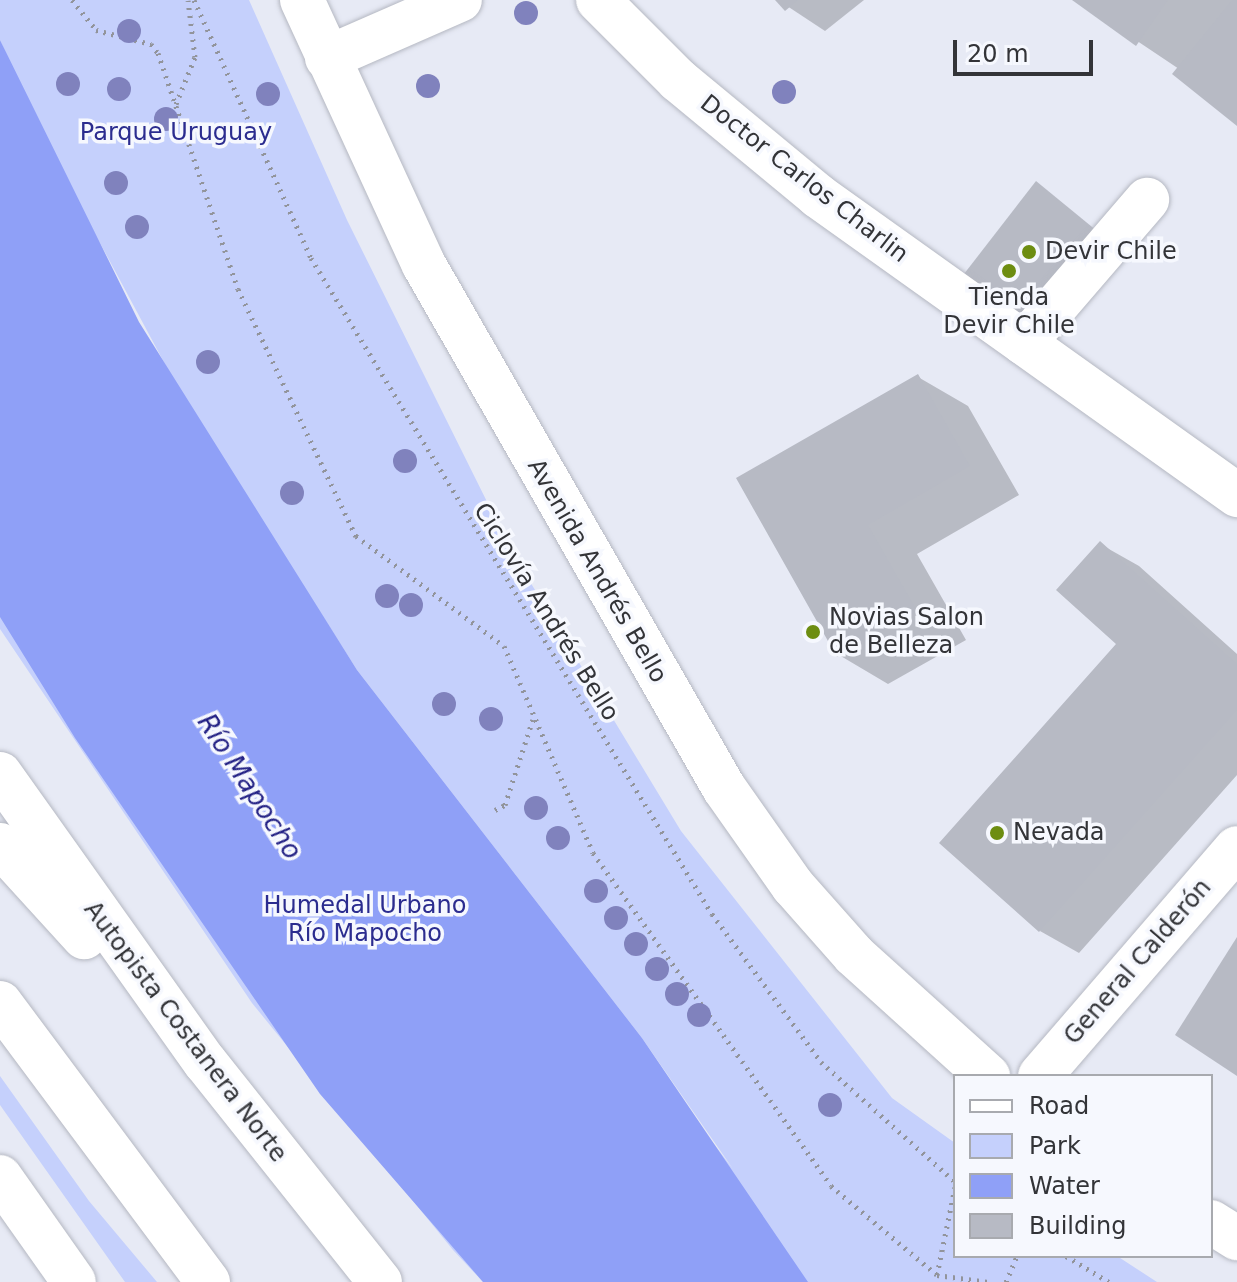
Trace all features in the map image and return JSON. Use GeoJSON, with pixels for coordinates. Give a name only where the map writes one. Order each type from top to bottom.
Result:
{"type":"FeatureCollection","features":[{"type":"Feature","properties":{"kind":"main road","name":"Avenida Andrés Bello"},"geometry":{"type":"LineString","coordinates":[[302,0],[424,265],[724,788],[793,886],[854,955],[986,1074]]}},
{"type":"Feature","properties":{"kind":"main road"},"geometry":{"type":"LineString","coordinates":[[327,58],[460,0]]}},
{"type":"Feature","properties":{"kind":"main road","name":"Doctor Carlos Charlin"},"geometry":{"type":"LineString","coordinates":[[598,0],[753,145],[1237,495]]}},
{"type":"Feature","properties":{"kind":"main road"},"geometry":{"type":"LineString","coordinates":[[1024,343],[1147,200]]}},
{"type":"Feature","properties":{"kind":"main road","name":"Autopista Costanera Norte"},"geometry":{"type":"LineString","coordinates":[[0,774],[205,1062],[380,1282]]}},
{"type":"Feature","properties":{"kind":"main road"},"geometry":{"type":"LineString","coordinates":[[0,845],[205,1062]]}},
{"type":"Feature","properties":{"kind":"main road","name":"General Calderón"},"geometry":{"type":"LineString","coordinates":[[1042,1074],[1237,848]]}},
{"type":"Feature","properties":{"kind":"main road"},"geometry":{"type":"LineString","coordinates":[[0,1003],[208,1282]]}},
{"type":"Feature","properties":{"kind":"main road"},"geometry":{"type":"LineString","coordinates":[[0,1177],[74,1282]]}},
{"type":"Feature","properties":{"kind":"main road"},"geometry":{"type":"LineString","coordinates":[[1213,1223],[1237,1238]]}},
{"type":"Feature","properties":{"kind":"path"},"geometry":{"type":"LineString","coordinates":[[72,0],[96,30],[151,44],[176,105],[238,289],[310,433],[335,500],[374,552],[504,646],[533,718],[611,883],[758,1076],[831,1186],[937,1275],[989,1282]]}},
{"type":"Feature","properties":{"kind":"path"},"geometry":{"type":"LineString","coordinates":[[176,105],[195,57],[191,0]]}},
{"type":"Feature","properties":{"kind":"path","name":"Ciclovía Andrés Bello"},"geometry":{"type":"LineString","coordinates":[[191,0],[311,258],[712,914],[821,1062],[953,1182]]}},
{"type":"Feature","properties":{"kind":"path"},"geometry":{"type":"LineString","coordinates":[[495,810],[505,805],[533,718]]}},
{"type":"Feature","properties":{"kind":"path"},"geometry":{"type":"LineString","coordinates":[[937,1275],[953,1194]]}},
{"type":"Feature","properties":{"kind":"path"},"geometry":{"type":"LineString","coordinates":[[1006,1282],[1016,1258]]}},
{"type":"Feature","properties":{"kind":"path"},"geometry":{"type":"LineString","coordinates":[[1069,1258],[1109,1282]]}},
{"type":"Feature","properties":{"kind":"green space","name":"Parque Uruguay"},"geometry":{"type":"Polygon","coordinates":[[[0,0],[249,0],[347,220],[512,552],[681,831],[892,1098],[953,1142],[953,1258],[1120,1258],[1157,1282],[483,1282],[453,1250],[252,1003],[0,629],[0,65],[72,220],[347,664],[733,1169],[642,1038],[357,670],[181,394],[40,131],[0,40],[0,0]]]}},
{"type":"Feature","properties":{"kind":"green space"},"geometry":{"type":"Polygon","coordinates":[[[0,1076],[89,1201],[157,1282],[125,1282],[0,1105],[0,1076]]]}},
{"type":"Feature","properties":{"kind":"water","name":"Humedal Urbano Río Mapocho"},"geometry":{"type":"Polygon","coordinates":[[[0,40],[139,322],[357,670],[642,1038],[808,1282],[483,1282],[320,1094],[75,738],[0,617],[0,40]]]}},
{"type":"Feature","properties":{"kind":"building"},"geometry":{"type":"Polygon","coordinates":[[[775,0],[798,0],[785,11],[775,0]]]}},
{"type":"Feature","properties":{"kind":"building"},"geometry":{"type":"Polygon","coordinates":[[[1072,0],[1168,0],[1136,46],[1072,0]]]}},
{"type":"Feature","properties":{"kind":"building"},"geometry":{"type":"Polygon","coordinates":[[[1232,0],[1237,0],[1237,126],[1172,74],[1232,0]]]}},
{"type":"Feature","properties":{"kind":"building","name":"Devir Chile"},"geometry":{"type":"Polygon","coordinates":[[[1036,181],[1097,231],[1022,315],[964,274],[1036,181]]]}},
{"type":"Feature","properties":{"kind":"building"},"geometry":{"type":"Polygon","coordinates":[[[918,374],[970,466],[868,525],[917,611],[837,657],[736,478],[918,374]]]}},
{"type":"Feature","properties":{"kind":"building"},"geometry":{"type":"Polygon","coordinates":[[[1100,541],[1237,664],[1237,710],[1039,932],[939,843],[1116,644],[1056,590],[1100,541]]]}},
{"type":"Feature","properties":{"kind":"building"},"geometry":{"type":"Polygon","coordinates":[[[1237,937],[1237,1076],[1175,1035],[1237,937]]]}},
{"type":"Feature","properties":{"kind":"place","name":"Devir Chile"},"geometry":{"type":"Point","coordinates":[1029,252]}},
{"type":"Feature","properties":{"kind":"place","name":"Tienda Devir Chile"},"geometry":{"type":"Point","coordinates":[1009,271]}},
{"type":"Feature","properties":{"kind":"place","name":"Novias Salon de Belleza"},"geometry":{"type":"Point","coordinates":[813,632]}},
{"type":"Feature","properties":{"kind":"place","name":"Nevada"},"geometry":{"type":"Point","coordinates":[997,833]}},
{"type":"Feature","properties":{"kind":"water label","name":"Río Mapocho"},"geometry":{"type":"Point","coordinates":[249,787]}}]}
